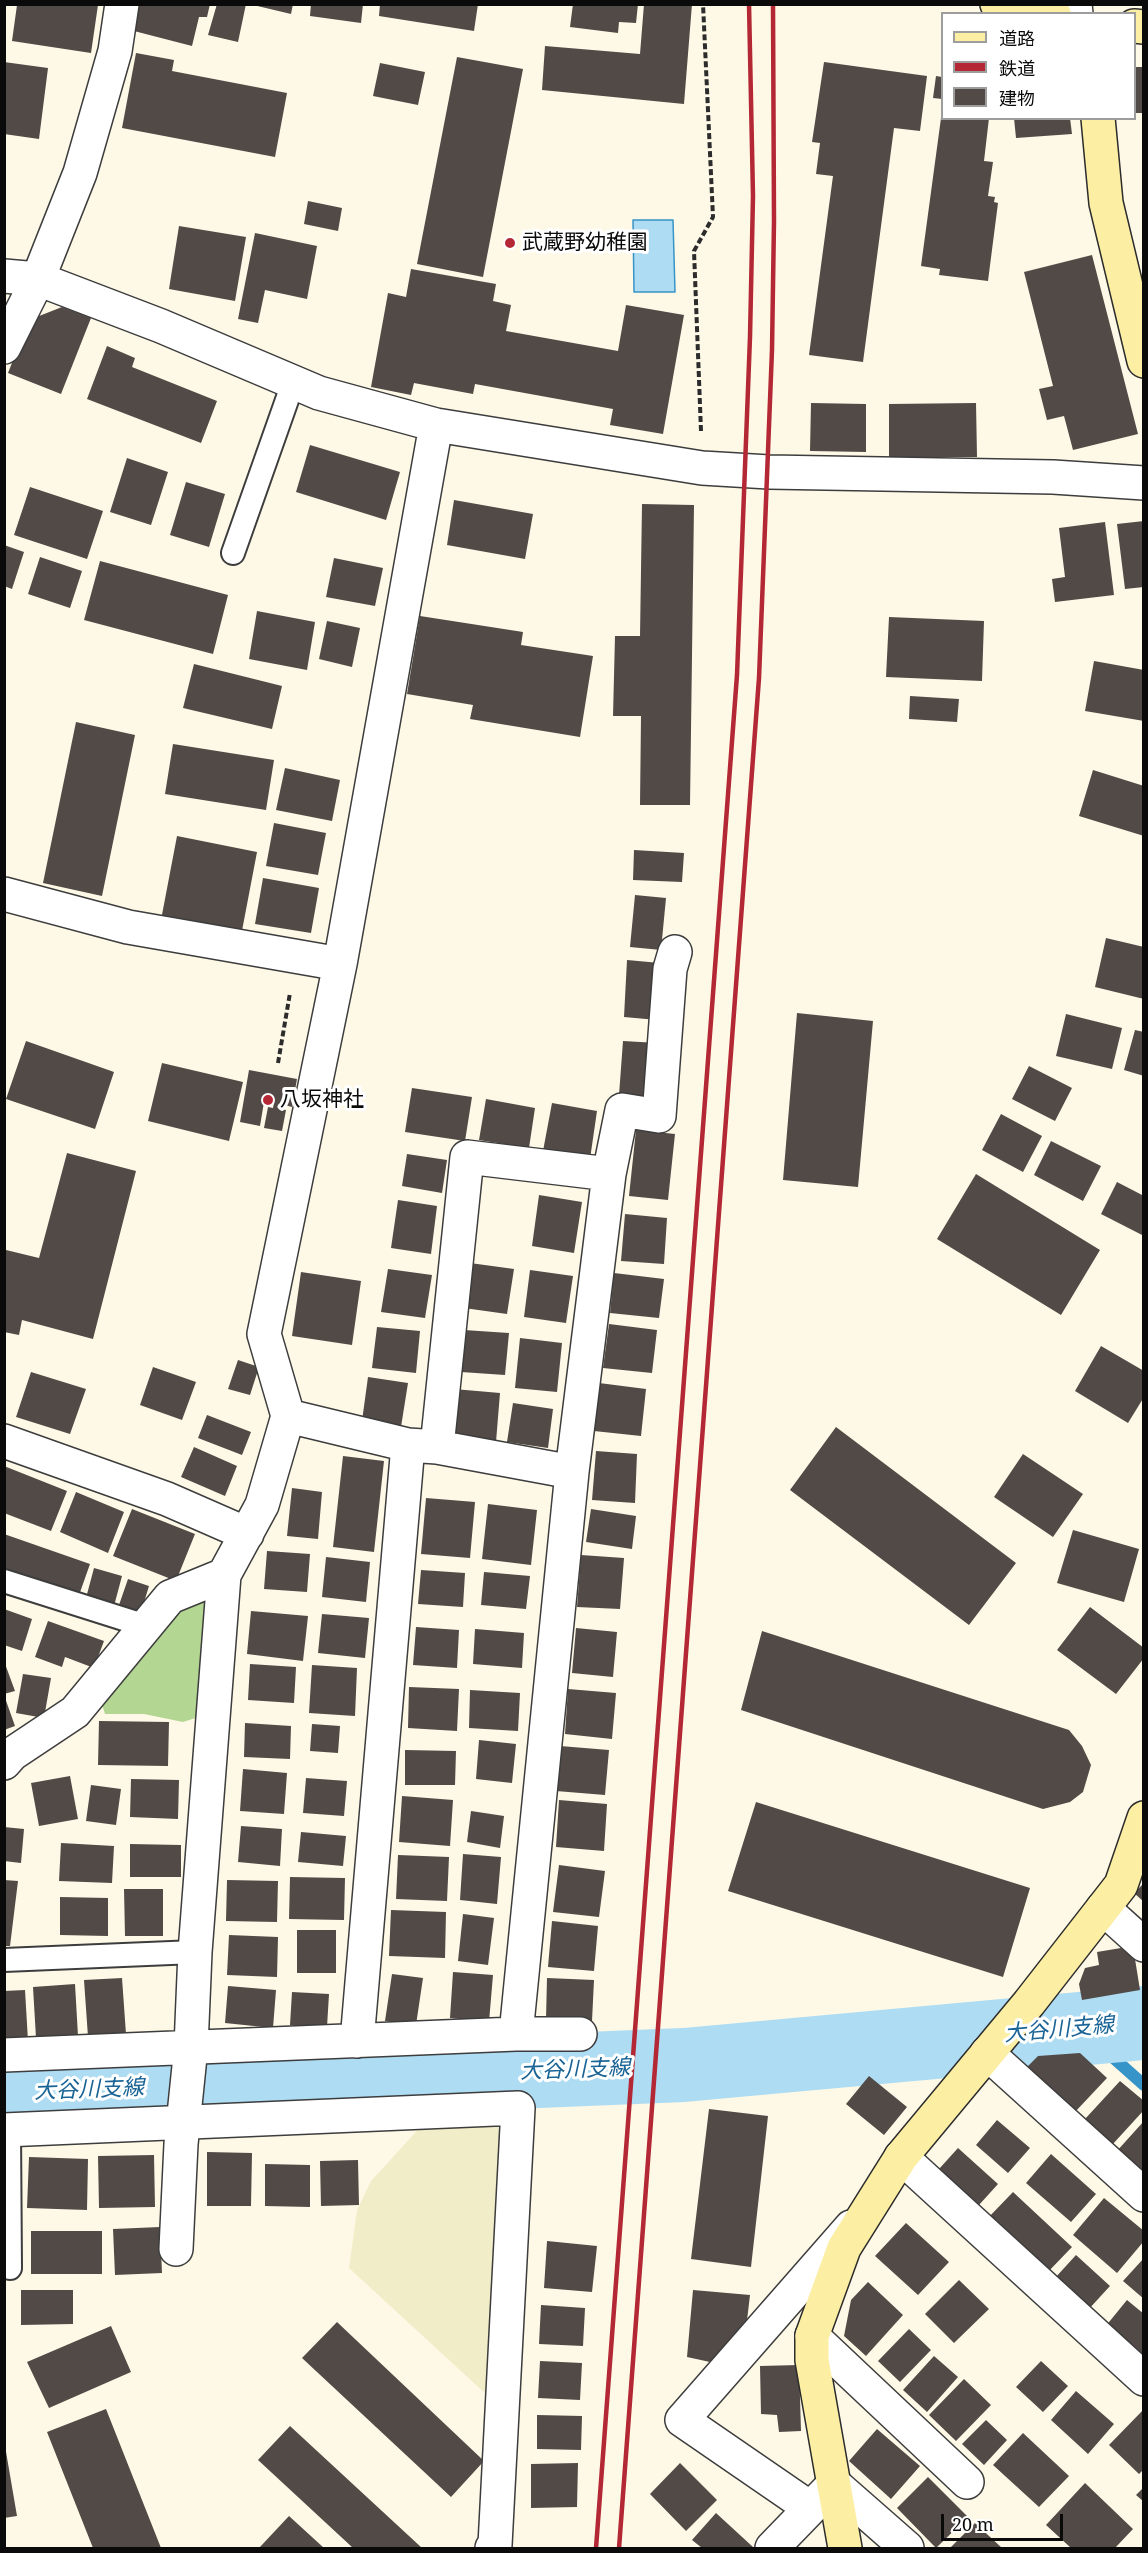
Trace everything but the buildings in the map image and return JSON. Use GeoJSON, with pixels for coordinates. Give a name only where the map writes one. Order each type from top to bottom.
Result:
{"type":"FeatureCollection","features":[{"type":"Feature","properties":{"kind":"street"},"geometry":{"type":"LineString","coordinates":[[4,347],[38,279],[80,173],[115,51],[122,4]]}},
{"type":"Feature","properties":{"kind":"street"},"geometry":{"type":"LineString","coordinates":[[997,4],[1043,12]]}},
{"type":"Feature","properties":{"kind":"street"},"geometry":{"type":"LineString","coordinates":[[1098,120],[1106,203],[1143,362]]}},
{"type":"Feature","properties":{"kind":"street"},"geometry":{"type":"LineString","coordinates":[[4,276],[38,279],[161,326],[319,393],[436,425],[702,468],[769,472],[1053,477],[1143,483]]}},
{"type":"Feature","properties":{"kind":"street"},"geometry":{"type":"LineString","coordinates":[[176,2249],[195,1952],[224,1575],[262,1505],[288,1416],[264,1334],[340,964],[436,425]]}},
{"type":"Feature","properties":{"kind":"street"},"geometry":{"type":"LineString","coordinates":[[4,894],[128,927],[340,964]]}},
{"type":"Feature","properties":{"kind":"street"},"geometry":{"type":"LineString","coordinates":[[516,2034],[572,1472],[609,1174],[622,1110],[659,1116],[670,969],[675,952]]}},
{"type":"Feature","properties":{"kind":"street"},"geometry":{"type":"LineString","coordinates":[[357,2041],[422,1446],[467,1157],[609,1174]]}},
{"type":"Feature","properties":{"kind":"street"},"geometry":{"type":"LineString","coordinates":[[288,1416],[422,1446],[572,1472]]}},
{"type":"Feature","properties":{"kind":"street"},"geometry":{"type":"LineString","coordinates":[[4,1440],[167,1499],[247,1534]]}},
{"type":"Feature","properties":{"kind":"street"},"geometry":{"type":"LineString","coordinates":[[4,1762],[12,1754],[75,1712],[170,1597],[224,1575]]}},
{"type":"Feature","properties":{"kind":"street"},"geometry":{"type":"LineString","coordinates":[[845,2548],[812,2360],[812,2336],[844,2248],[901,2157],[1029,2003],[1121,1885],[1143,1818]]}},
{"type":"Feature","properties":{"kind":"street"},"geometry":{"type":"LineString","coordinates":[[1103,1908],[1143,1945]]}},
{"type":"Feature","properties":{"kind":"street"},"geometry":{"type":"LineString","coordinates":[[4,2055],[190,2054],[357,2041],[516,2034],[580,2034]]}},
{"type":"Feature","properties":{"kind":"street"},"geometry":{"type":"LineString","coordinates":[[987,2053],[1143,2195]]}},
{"type":"Feature","properties":{"kind":"street"},"geometry":{"type":"LineString","coordinates":[[7,2130],[184,2116],[518,2108],[495,2545],[492,2548]]}},
{"type":"Feature","properties":{"kind":"street"},"geometry":{"type":"LineString","coordinates":[[901,2157],[1143,2379]]}},
{"type":"Feature","properties":{"kind":"street"},"geometry":{"type":"LineString","coordinates":[[810,2508],[682,2420],[871,2204]]}},
{"type":"Feature","properties":{"kind":"street"},"geometry":{"type":"LineString","coordinates":[[812,2336],[967,2482]]}},
{"type":"Feature","properties":{"kind":"street"},"geometry":{"type":"LineString","coordinates":[[772,2548],[834,2484]]}},
{"type":"Feature","properties":{"kind":"street"},"geometry":{"type":"LineString","coordinates":[[834,2484],[907,2548]]}},
{"type":"Feature","properties":{"kind":"lane"},"geometry":{"type":"LineString","coordinates":[[233,553],[293,383]]}},
{"type":"Feature","properties":{"kind":"lane"},"geometry":{"type":"LineString","coordinates":[[4,1581],[146,1626]]}},
{"type":"Feature","properties":{"kind":"lane"},"geometry":{"type":"LineString","coordinates":[[4,1960],[195,1952]]}},
{"type":"Feature","properties":{"kind":"lane"},"geometry":{"type":"LineString","coordinates":[[7,2130],[10,2268]]}},
{"type":"Feature","properties":{"kind":"path"},"geometry":{"type":"LineString","coordinates":[[702,468],[694,251],[713,217],[703,4]]}},
{"type":"Feature","properties":{"kind":"path"},"geometry":{"type":"LineString","coordinates":[[277,1072],[296,957]]}},
{"type":"Feature","properties":{"kind":"shaded area"},"geometry":{"type":"Polygon","coordinates":[[[493,2122],[506,2137],[489,2397],[349,2268],[357,2210],[371,2181],[423,2124],[493,2122]]]}},
{"type":"Feature","properties":{"kind":"green space"},"geometry":{"type":"Polygon","coordinates":[[[213,1595],[205,1715],[183,1722],[144,1714],[105,1714],[100,1698],[168,1609],[213,1595]]]}},
{"type":"Feature","properties":{"kind":"water"},"geometry":{"type":"Polygon","coordinates":[[[633,220],[673,220],[675,292],[634,292],[633,220]]]}},
{"type":"Feature","properties":{"kind":"waterway","name":"大谷川支線"},"geometry":{"type":"LineString","coordinates":[[4,2093],[684,2065],[1144,2023]]}},
{"type":"Feature","properties":{"kind":"waterway"},"geometry":{"type":"LineString","coordinates":[[1082,2030],[1144,2085]]}},
{"type":"Feature","properties":{"kind":"railway"},"geometry":{"type":"LineString","coordinates":[[596,2548],[737,675],[753,196],[749,4]]}},
{"type":"Feature","properties":{"kind":"railway"},"geometry":{"type":"LineString","coordinates":[[619,2548],[759,678],[772,350],[773,4]]}},
{"type":"Feature","properties":{"kind":"place","name":"武蔵野幼稚園"},"geometry":{"type":"Point","coordinates":[510,243]}},
{"type":"Feature","properties":{"kind":"place","name":"八坂神社"},"geometry":{"type":"Point","coordinates":[268,1100]}}]}
